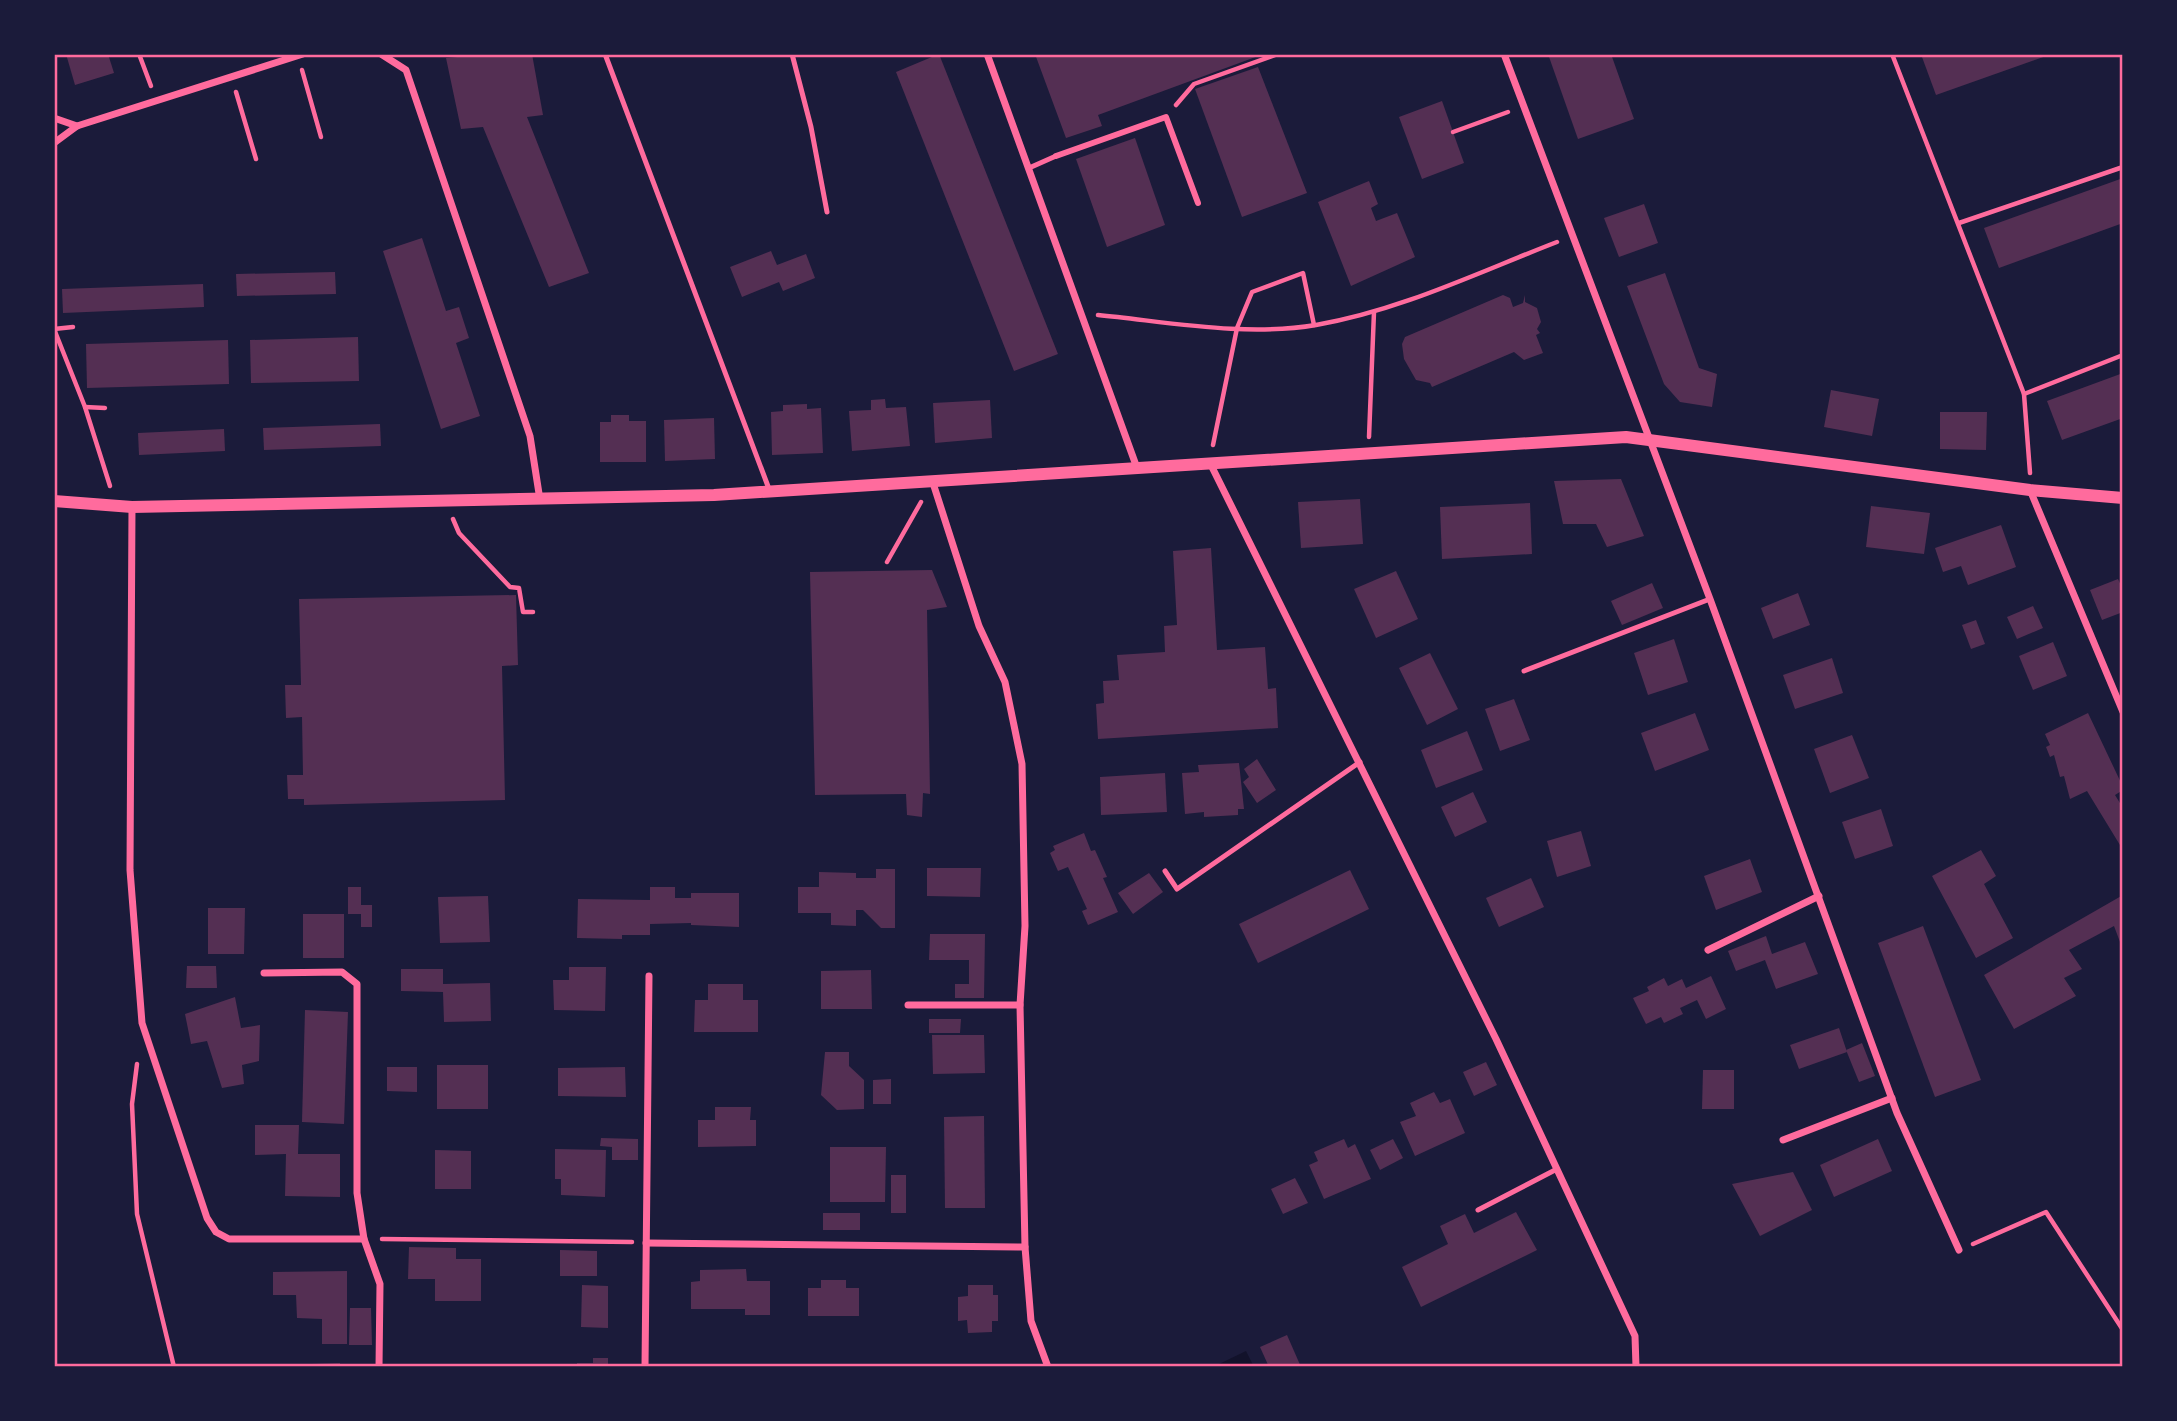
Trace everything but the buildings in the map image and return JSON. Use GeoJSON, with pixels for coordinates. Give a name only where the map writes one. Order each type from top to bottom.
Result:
{"type":"FeatureCollection","features":[{"type":"Feature","properties":{"kind":"street"},"geometry":{"type":"LineString","coordinates":[[381,54],[406,70],[530,436],[540,500]]}},
{"type":"Feature","properties":{"kind":"street"},"geometry":{"type":"LineString","coordinates":[[987,54],[1137,469]]}},
{"type":"Feature","properties":{"kind":"street"},"geometry":{"type":"LineString","coordinates":[[1504,54],[1710,599],[1892,1098],[1959,1250]]}},
{"type":"Feature","properties":{"kind":"street"},"geometry":{"type":"LineString","coordinates":[[54,143],[77,126],[157,103],[300,55]]}},
{"type":"Feature","properties":{"kind":"street"},"geometry":{"type":"LineString","coordinates":[[1056,156],[1166,117],[1198,203]]}},
{"type":"Feature","properties":{"kind":"street"},"geometry":{"type":"LineString","coordinates":[[54,118],[77,126]]}},
{"type":"Feature","properties":{"kind":"street"},"geometry":{"type":"LineString","coordinates":[[54,501],[132,506],[540,500],[770,492],[1626,437],[2030,490],[2123,498]]}},
{"type":"Feature","properties":{"kind":"street"},"geometry":{"type":"LineString","coordinates":[[1210,463],[1360,762],[1557,1169],[1635,1336],[1636,1367]]}},
{"type":"Feature","properties":{"kind":"street"},"geometry":{"type":"LineString","coordinates":[[933,483],[979,625],[1005,682],[1022,764],[1025,926],[1020,1005],[1025,1247],[1031,1321],[1048,1367]]}},
{"type":"Feature","properties":{"kind":"street"},"geometry":{"type":"LineString","coordinates":[[2030,490],[2123,712]]}},
{"type":"Feature","properties":{"kind":"street"},"geometry":{"type":"LineString","coordinates":[[132,506],[130,870],[142,1023],[206,1218],[216,1232],[229,1239],[364,1239]]}},
{"type":"Feature","properties":{"kind":"street"},"geometry":{"type":"LineString","coordinates":[[1708,950],[1819,896]]}},
{"type":"Feature","properties":{"kind":"street"},"geometry":{"type":"LineString","coordinates":[[264,973],[342,972],[357,984],[357,1193],[364,1239],[380,1284],[379,1367]]}},
{"type":"Feature","properties":{"kind":"street"},"geometry":{"type":"LineString","coordinates":[[645,1367],[649,976]]}},
{"type":"Feature","properties":{"kind":"street"},"geometry":{"type":"LineString","coordinates":[[908,1005],[1020,1005]]}},
{"type":"Feature","properties":{"kind":"street"},"geometry":{"type":"LineString","coordinates":[[1783,1140],[1892,1098]]}},
{"type":"Feature","properties":{"kind":"street"},"geometry":{"type":"LineString","coordinates":[[646,1243],[1025,1247]]}},
{"type":"Feature","properties":{"kind":"lane"},"geometry":{"type":"LineString","coordinates":[[605,54],[770,492]]}},
{"type":"Feature","properties":{"kind":"lane"},"geometry":{"type":"LineString","coordinates":[[792,54],[811,127],[827,212]]}},
{"type":"Feature","properties":{"kind":"lane"},"geometry":{"type":"LineString","coordinates":[[1029,167],[1056,156]]}},
{"type":"Feature","properties":{"kind":"lane"},"geometry":{"type":"LineString","coordinates":[[1524,671],[1710,599]]}},
{"type":"Feature","properties":{"kind":"lane"},"geometry":{"type":"LineString","coordinates":[[1165,871],[1177,889],[1360,762]]}},
{"type":"Feature","properties":{"kind":"lane"},"geometry":{"type":"LineString","coordinates":[[1478,1210],[1557,1169]]}},
{"type":"Feature","properties":{"kind":"path"},"geometry":{"type":"LineString","coordinates":[[139,54],[157,103]]}},
{"type":"Feature","properties":{"kind":"path"},"geometry":{"type":"LineString","coordinates":[[1166,117],[1194,84],[1278,54]]}},
{"type":"Feature","properties":{"kind":"path"},"geometry":{"type":"LineString","coordinates":[[1892,54],[2024,394],[2030,490]]}},
{"type":"Feature","properties":{"kind":"path"},"geometry":{"type":"LineString","coordinates":[[300,55],[321,137]]}},
{"type":"Feature","properties":{"kind":"path"},"geometry":{"type":"LineString","coordinates":[[231,78],[256,159]]}},
{"type":"Feature","properties":{"kind":"path"},"geometry":{"type":"LineString","coordinates":[[1453,132],[1524,107]]}},
{"type":"Feature","properties":{"kind":"path"},"geometry":{"type":"LineString","coordinates":[[1959,223],[2123,167]]}},
{"type":"Feature","properties":{"kind":"path"},"geometry":{"type":"LineString","coordinates":[[1083,314],[1237,328],[1314,325],[1374,312],[1573,236]]}},
{"type":"Feature","properties":{"kind":"path"},"geometry":{"type":"LineString","coordinates":[[1210,463],[1237,328],[1252,292],[1303,274],[1314,325]]}},
{"type":"Feature","properties":{"kind":"path"},"geometry":{"type":"LineString","coordinates":[[1369,452],[1374,312]]}},
{"type":"Feature","properties":{"kind":"path"},"geometry":{"type":"LineString","coordinates":[[73,327],[54,329],[85,407],[116,506]]}},
{"type":"Feature","properties":{"kind":"path"},"geometry":{"type":"LineString","coordinates":[[2024,394],[2123,355]]}},
{"type":"Feature","properties":{"kind":"path"},"geometry":{"type":"LineString","coordinates":[[85,407],[106,408]]}},
{"type":"Feature","properties":{"kind":"path"},"geometry":{"type":"LineString","coordinates":[[887,562],[933,483]]}},
{"type":"Feature","properties":{"kind":"path"},"geometry":{"type":"LineString","coordinates":[[444,501],[460,533],[510,587],[519,588],[523,612],[533,612]]}},
{"type":"Feature","properties":{"kind":"path"},"geometry":{"type":"LineString","coordinates":[[142,1023],[132,1104],[137,1214],[174,1367]]}},
{"type":"Feature","properties":{"kind":"path"},"geometry":{"type":"LineString","coordinates":[[1959,1250],[2046,1212],[2123,1330]]}},
{"type":"Feature","properties":{"kind":"path"},"geometry":{"type":"LineString","coordinates":[[364,1239],[646,1243]]}},
{"type":"Feature","properties":{"kind":"shaded area"},"geometry":{"type":"Polygon","coordinates":[[[1246,1351],[1253,1365],[1215,1366],[1246,1351]]]}}]}
